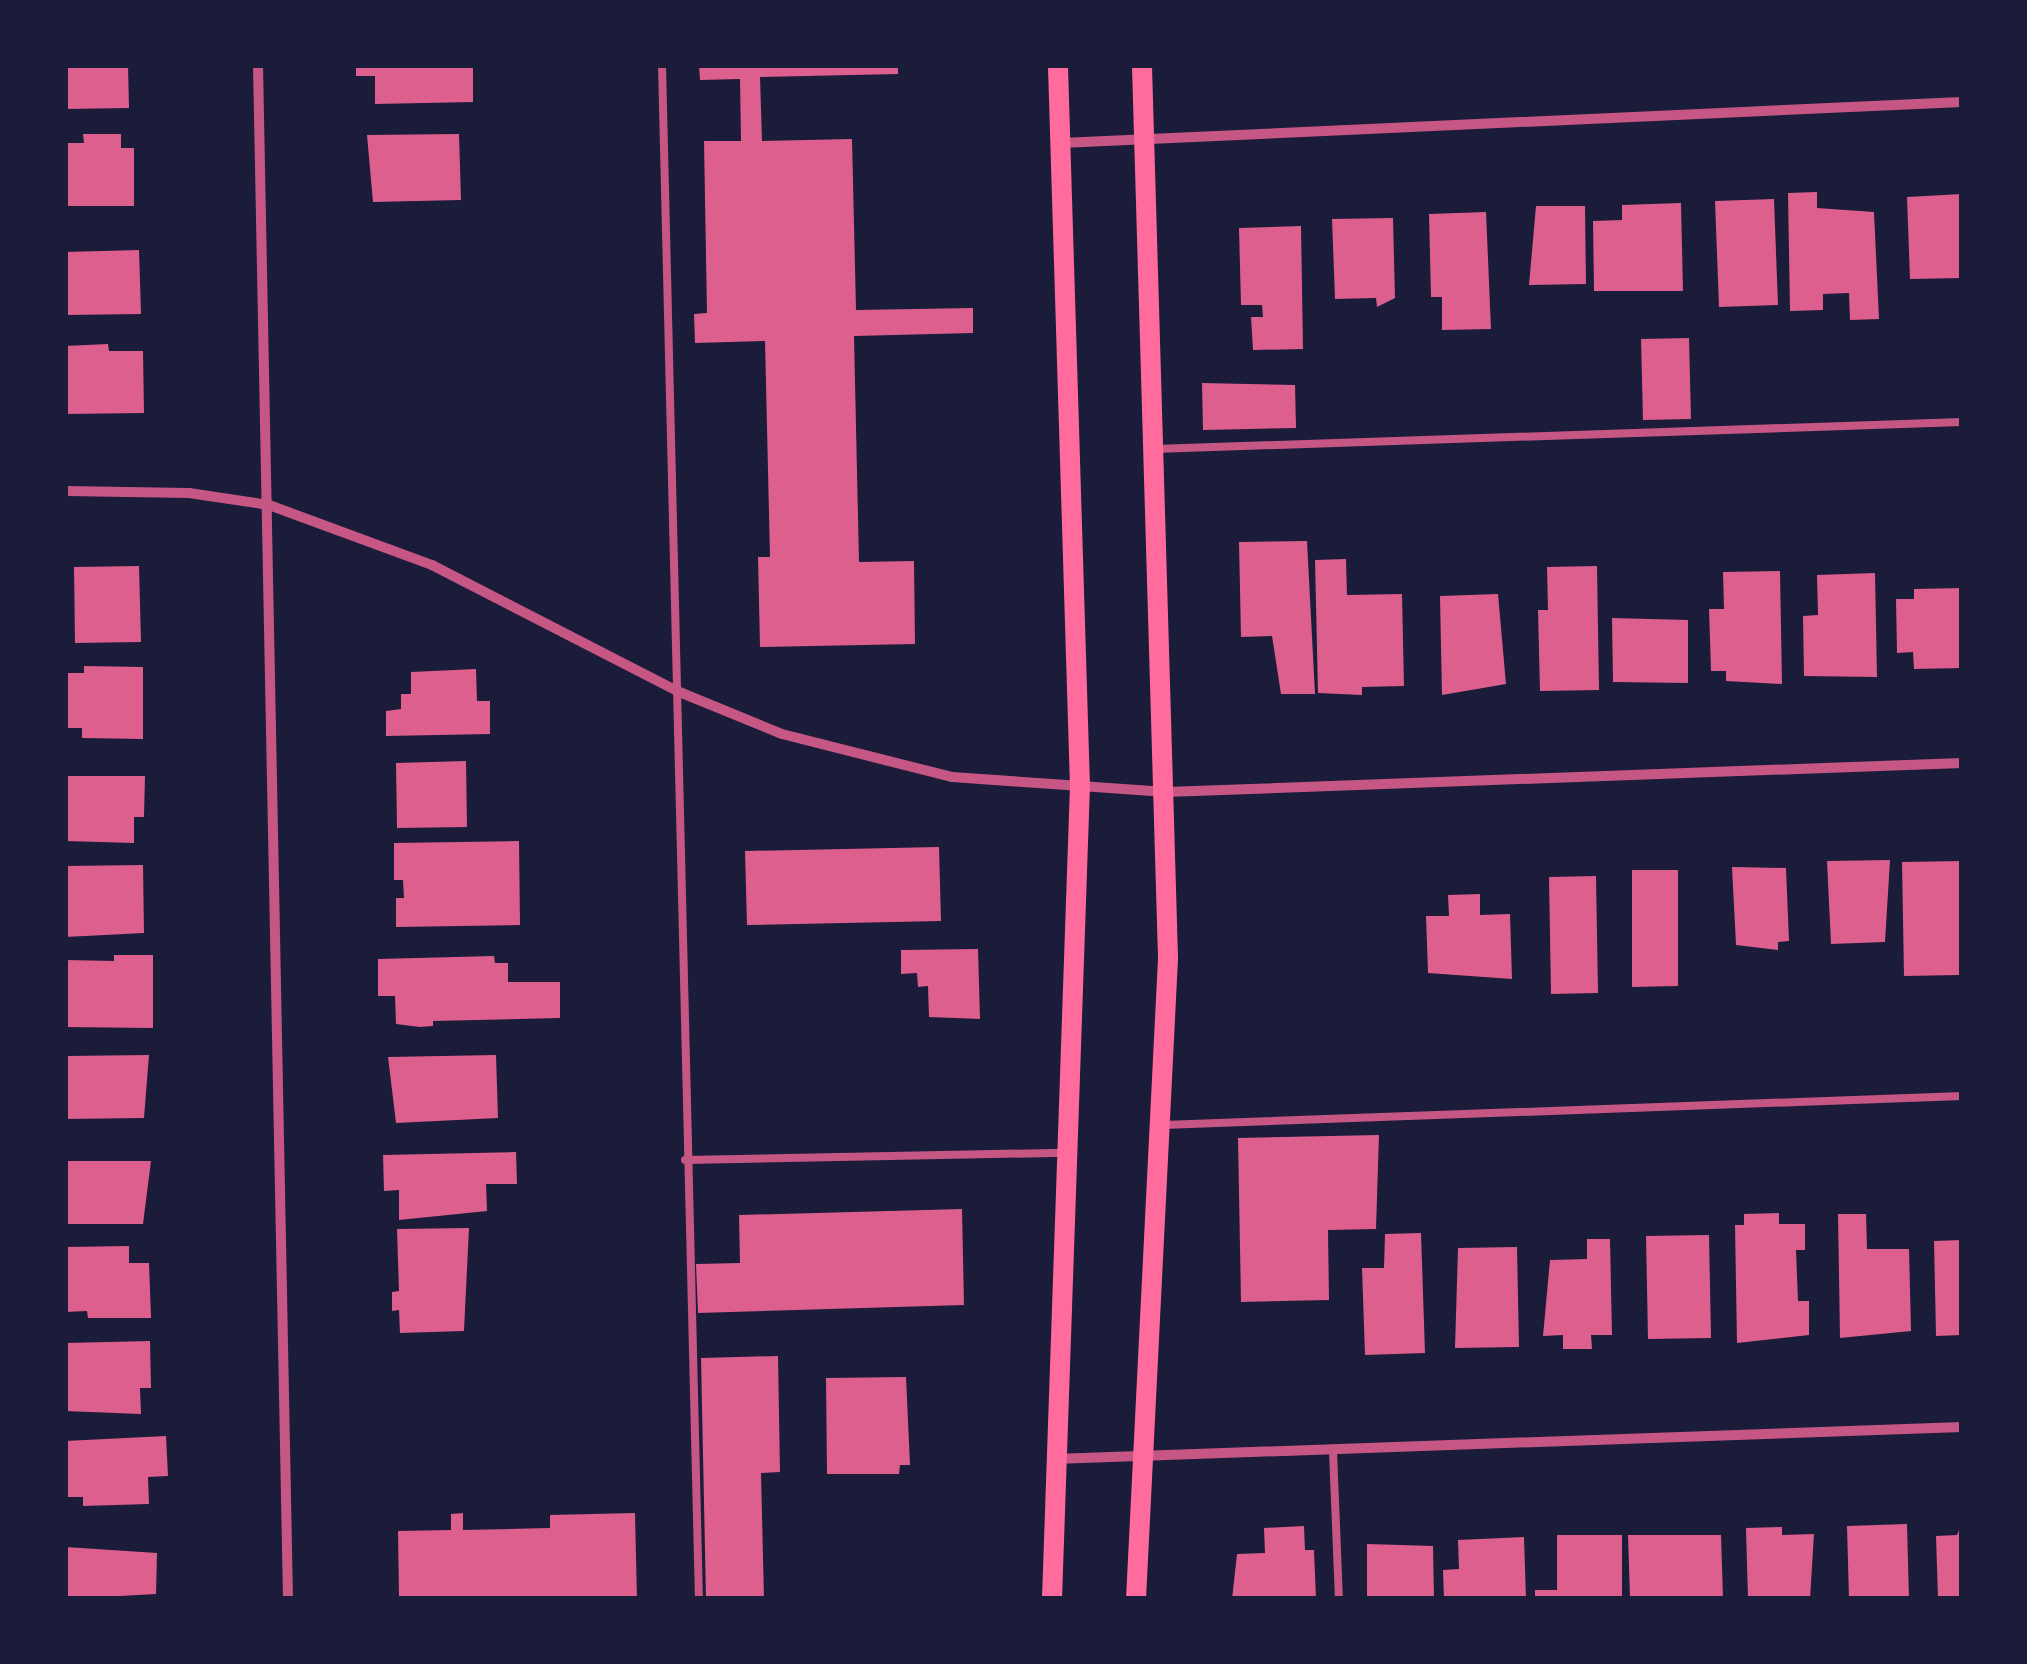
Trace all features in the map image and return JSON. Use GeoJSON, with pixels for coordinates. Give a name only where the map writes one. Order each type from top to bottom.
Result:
{"type":"FeatureCollection","features":[{"type":"Feature","properties":{"kind":"main road"},"geometry":{"type":"LineString","coordinates":[[1052,1599],[1080,787],[1058,65]]}},
{"type":"Feature","properties":{"kind":"main road"},"geometry":{"type":"LineString","coordinates":[[1136,1599],[1140,1456],[1163,1125],[1166,792],[1149,449],[1142,65]]}},
{"type":"Feature","properties":{"kind":"street"},"geometry":{"type":"LineString","coordinates":[[258,65],[288,1599]]}},
{"type":"Feature","properties":{"kind":"street"},"geometry":{"type":"LineString","coordinates":[[1060,143],[1962,102]]}},
{"type":"Feature","properties":{"kind":"street"},"geometry":{"type":"LineString","coordinates":[[65,491],[189,494],[269,505],[432,565],[678,691],[782,734],[952,777],[1166,792],[1962,763]]}},
{"type":"Feature","properties":{"kind":"street"},"geometry":{"type":"LineString","coordinates":[[1054,1459],[1962,1427]]}},
{"type":"Feature","properties":{"kind":"lane"},"geometry":{"type":"LineString","coordinates":[[662,65],[685,1160],[699,1599]]}},
{"type":"Feature","properties":{"kind":"lane"},"geometry":{"type":"LineString","coordinates":[[1149,449],[1962,422]]}},
{"type":"Feature","properties":{"kind":"lane"},"geometry":{"type":"LineString","coordinates":[[1163,1125],[1962,1096]]}},
{"type":"Feature","properties":{"kind":"lane"},"geometry":{"type":"LineString","coordinates":[[685,1160],[1070,1153]]}},
{"type":"Feature","properties":{"kind":"lane"},"geometry":{"type":"LineString","coordinates":[[1333,1451],[1338,1599]]}},
{"type":"Feature","properties":{"kind":"building"},"geometry":{"type":"Polygon","coordinates":[[[65,65],[128,65],[129,108],[65,109],[65,65]]]}},
{"type":"Feature","properties":{"kind":"building"},"geometry":{"type":"Polygon","coordinates":[[[356,65],[473,65],[473,102],[375,104],[375,76],[356,76],[356,65]]]}},
{"type":"Feature","properties":{"kind":"building"},"geometry":{"type":"Polygon","coordinates":[[[699,65],[898,65],[898,74],[760,77],[762,141],[852,139],[856,310],[973,308],[973,333],[854,336],[859,562],[914,561],[915,644],[760,647],[758,557],[770,557],[765,341],[695,343],[694,314],[707,313],[704,141],[741,141],[740,79],[700,80],[699,65]]]}},
{"type":"Feature","properties":{"kind":"building"},"geometry":{"type":"Polygon","coordinates":[[[83,134],[121,134],[121,148],[134,148],[134,206],[65,206],[65,143],[84,143],[83,134]]]}},
{"type":"Feature","properties":{"kind":"building"},"geometry":{"type":"Polygon","coordinates":[[[459,134],[461,200],[373,202],[367,135],[459,134]]]}},
{"type":"Feature","properties":{"kind":"building"},"geometry":{"type":"Polygon","coordinates":[[[1817,192],[1817,208],[1874,212],[1879,319],[1850,320],[1849,293],[1823,294],[1823,310],[1790,311],[1788,193],[1817,192]]]}},
{"type":"Feature","properties":{"kind":"building"},"geometry":{"type":"Polygon","coordinates":[[[1962,194],[1962,278],[1910,279],[1907,197],[1962,194]]]}},
{"type":"Feature","properties":{"kind":"building"},"geometry":{"type":"Polygon","coordinates":[[[1774,199],[1778,305],[1719,307],[1715,201],[1774,199]]]}},
{"type":"Feature","properties":{"kind":"building"},"geometry":{"type":"Polygon","coordinates":[[[1681,203],[1683,291],[1594,291],[1593,221],[1622,220],[1622,205],[1681,203]]]}},
{"type":"Feature","properties":{"kind":"building"},"geometry":{"type":"Polygon","coordinates":[[[1536,206],[1585,206],[1586,284],[1529,285],[1536,206]]]}},
{"type":"Feature","properties":{"kind":"building"},"geometry":{"type":"Polygon","coordinates":[[[1486,212],[1491,329],[1442,330],[1442,297],[1431,297],[1429,214],[1486,212]]]}},
{"type":"Feature","properties":{"kind":"building"},"geometry":{"type":"Polygon","coordinates":[[[1393,218],[1395,298],[1377,307],[1376,298],[1335,299],[1332,219],[1393,218]]]}},
{"type":"Feature","properties":{"kind":"building"},"geometry":{"type":"Polygon","coordinates":[[[1301,226],[1303,349],[1253,350],[1251,317],[1263,317],[1262,305],[1241,305],[1239,228],[1301,226]]]}},
{"type":"Feature","properties":{"kind":"building"},"geometry":{"type":"Polygon","coordinates":[[[139,250],[141,314],[65,315],[65,252],[139,250]]]}},
{"type":"Feature","properties":{"kind":"building"},"geometry":{"type":"Polygon","coordinates":[[[1689,338],[1691,419],[1643,420],[1641,339],[1689,338]]]}},
{"type":"Feature","properties":{"kind":"building"},"geometry":{"type":"Polygon","coordinates":[[[108,344],[109,351],[143,351],[144,413],[65,414],[65,346],[108,344]]]}},
{"type":"Feature","properties":{"kind":"building"},"geometry":{"type":"Polygon","coordinates":[[[1202,383],[1295,385],[1296,428],[1203,430],[1202,383]]]}},
{"type":"Feature","properties":{"kind":"building"},"geometry":{"type":"Polygon","coordinates":[[[1307,541],[1315,694],[1281,694],[1272,636],[1241,637],[1239,542],[1307,541]]]}},
{"type":"Feature","properties":{"kind":"building"},"geometry":{"type":"Polygon","coordinates":[[[1346,559],[1347,595],[1402,594],[1404,686],[1362,687],[1362,695],[1318,693],[1315,560],[1346,559]]]}},
{"type":"Feature","properties":{"kind":"building"},"geometry":{"type":"Polygon","coordinates":[[[139,566],[141,642],[75,643],[74,567],[139,566]]]}},
{"type":"Feature","properties":{"kind":"building"},"geometry":{"type":"Polygon","coordinates":[[[1597,566],[1599,690],[1540,691],[1538,610],[1548,610],[1547,567],[1597,566]]]}},
{"type":"Feature","properties":{"kind":"building"},"geometry":{"type":"Polygon","coordinates":[[[1780,571],[1782,684],[1726,681],[1726,671],[1711,671],[1709,609],[1724,609],[1723,572],[1780,571]]]}},
{"type":"Feature","properties":{"kind":"building"},"geometry":{"type":"Polygon","coordinates":[[[1875,573],[1877,677],[1804,676],[1803,616],[1818,615],[1817,575],[1875,573]]]}},
{"type":"Feature","properties":{"kind":"building"},"geometry":{"type":"Polygon","coordinates":[[[1962,588],[1962,668],[1914,669],[1913,652],[1897,653],[1896,599],[1914,599],[1914,589],[1962,588]]]}},
{"type":"Feature","properties":{"kind":"building"},"geometry":{"type":"Polygon","coordinates":[[[1498,594],[1506,684],[1442,695],[1440,596],[1498,594]]]}},
{"type":"Feature","properties":{"kind":"building"},"geometry":{"type":"Polygon","coordinates":[[[1612,618],[1688,620],[1688,683],[1613,682],[1612,618]]]}},
{"type":"Feature","properties":{"kind":"building"},"geometry":{"type":"Polygon","coordinates":[[[84,666],[143,667],[143,739],[82,738],[82,728],[65,728],[65,673],[84,673],[84,666]]]}},
{"type":"Feature","properties":{"kind":"building"},"geometry":{"type":"Polygon","coordinates":[[[476,669],[477,701],[490,701],[490,734],[386,736],[386,711],[401,709],[401,694],[411,694],[411,672],[476,669]]]}},
{"type":"Feature","properties":{"kind":"building"},"geometry":{"type":"Polygon","coordinates":[[[466,761],[467,827],[397,828],[396,763],[466,761]]]}},
{"type":"Feature","properties":{"kind":"building"},"geometry":{"type":"Polygon","coordinates":[[[65,776],[145,776],[144,817],[134,817],[134,843],[65,841],[65,776]]]}},
{"type":"Feature","properties":{"kind":"building"},"geometry":{"type":"Polygon","coordinates":[[[519,841],[520,925],[396,927],[396,898],[404,898],[403,880],[394,880],[394,843],[519,841]]]}},
{"type":"Feature","properties":{"kind":"building"},"geometry":{"type":"Polygon","coordinates":[[[939,847],[941,921],[747,925],[745,851],[939,847]]]}},
{"type":"Feature","properties":{"kind":"building"},"geometry":{"type":"Polygon","coordinates":[[[1890,860],[1885,942],[1831,944],[1827,861],[1890,860]]]}},
{"type":"Feature","properties":{"kind":"building"},"geometry":{"type":"Polygon","coordinates":[[[1962,861],[1959,975],[1904,976],[1902,862],[1962,861]]]}},
{"type":"Feature","properties":{"kind":"building"},"geometry":{"type":"Polygon","coordinates":[[[143,865],[144,933],[65,937],[65,866],[143,865]]]}},
{"type":"Feature","properties":{"kind":"building"},"geometry":{"type":"Polygon","coordinates":[[[1732,867],[1786,868],[1789,941],[1778,942],[1778,950],[1736,945],[1732,867]]]}},
{"type":"Feature","properties":{"kind":"building"},"geometry":{"type":"Polygon","coordinates":[[[1632,870],[1678,870],[1678,986],[1632,987],[1632,870]]]}},
{"type":"Feature","properties":{"kind":"building"},"geometry":{"type":"Polygon","coordinates":[[[1596,876],[1598,993],[1551,994],[1549,877],[1596,876]]]}},
{"type":"Feature","properties":{"kind":"building"},"geometry":{"type":"Polygon","coordinates":[[[1480,894],[1480,915],[1510,914],[1512,979],[1428,973],[1426,916],[1449,916],[1448,895],[1480,894]]]}},
{"type":"Feature","properties":{"kind":"building"},"geometry":{"type":"Polygon","coordinates":[[[978,949],[980,1019],[929,1017],[928,986],[918,987],[917,973],[901,974],[901,950],[978,949]]]}},
{"type":"Feature","properties":{"kind":"building"},"geometry":{"type":"Polygon","coordinates":[[[114,955],[153,955],[153,1028],[65,1027],[65,960],[114,961],[114,955]]]}},
{"type":"Feature","properties":{"kind":"building"},"geometry":{"type":"Polygon","coordinates":[[[494,956],[495,963],[508,963],[508,982],[560,982],[560,1018],[433,1021],[433,1026],[420,1027],[396,1024],[395,996],[378,996],[378,959],[494,956]]]}},
{"type":"Feature","properties":{"kind":"building"},"geometry":{"type":"Polygon","coordinates":[[[149,1055],[144,1118],[65,1119],[65,1056],[149,1055]]]}},
{"type":"Feature","properties":{"kind":"building"},"geometry":{"type":"Polygon","coordinates":[[[496,1055],[498,1118],[396,1123],[388,1057],[496,1055]]]}},
{"type":"Feature","properties":{"kind":"building"},"geometry":{"type":"Polygon","coordinates":[[[1379,1135],[1376,1229],[1328,1230],[1329,1300],[1241,1302],[1238,1138],[1379,1135]]]}},
{"type":"Feature","properties":{"kind":"building"},"geometry":{"type":"Polygon","coordinates":[[[516,1152],[517,1184],[486,1184],[487,1211],[399,1220],[399,1190],[384,1191],[383,1155],[516,1152]]]}},
{"type":"Feature","properties":{"kind":"building"},"geometry":{"type":"Polygon","coordinates":[[[65,1161],[151,1161],[143,1224],[65,1224],[65,1161]]]}},
{"type":"Feature","properties":{"kind":"building"},"geometry":{"type":"Polygon","coordinates":[[[962,1209],[964,1305],[698,1313],[696,1264],[740,1263],[739,1215],[962,1209]]]}},
{"type":"Feature","properties":{"kind":"building"},"geometry":{"type":"Polygon","coordinates":[[[1779,1213],[1779,1224],[1805,1224],[1805,1250],[1796,1250],[1798,1301],[1809,1301],[1809,1335],[1737,1343],[1735,1225],[1744,1225],[1744,1214],[1779,1213]]]}},
{"type":"Feature","properties":{"kind":"building"},"geometry":{"type":"Polygon","coordinates":[[[1838,1214],[1866,1214],[1867,1249],[1909,1249],[1911,1331],[1840,1338],[1838,1214]]]}},
{"type":"Feature","properties":{"kind":"building"},"geometry":{"type":"Polygon","coordinates":[[[469,1228],[464,1331],[400,1333],[399,1310],[392,1311],[392,1292],[399,1291],[397,1229],[469,1228]]]}},
{"type":"Feature","properties":{"kind":"building"},"geometry":{"type":"Polygon","coordinates":[[[1421,1233],[1425,1353],[1365,1355],[1362,1268],[1384,1268],[1385,1234],[1421,1233]]]}},
{"type":"Feature","properties":{"kind":"building"},"geometry":{"type":"Polygon","coordinates":[[[1709,1235],[1711,1338],[1648,1339],[1646,1236],[1709,1235]]]}},
{"type":"Feature","properties":{"kind":"building"},"geometry":{"type":"Polygon","coordinates":[[[1587,1239],[1610,1239],[1612,1335],[1591,1335],[1592,1349],[1563,1349],[1563,1335],[1543,1336],[1550,1260],[1587,1259],[1587,1239]]]}},
{"type":"Feature","properties":{"kind":"building"},"geometry":{"type":"Polygon","coordinates":[[[1962,1240],[1962,1335],[1936,1336],[1934,1241],[1962,1240]]]}},
{"type":"Feature","properties":{"kind":"building"},"geometry":{"type":"Polygon","coordinates":[[[129,1246],[129,1263],[149,1263],[151,1318],[88,1318],[87,1311],[65,1312],[65,1247],[129,1246]]]}},
{"type":"Feature","properties":{"kind":"building"},"geometry":{"type":"Polygon","coordinates":[[[1517,1247],[1519,1347],[1455,1348],[1458,1248],[1517,1247]]]}},
{"type":"Feature","properties":{"kind":"building"},"geometry":{"type":"Polygon","coordinates":[[[150,1341],[151,1388],[140,1388],[141,1414],[65,1411],[65,1343],[150,1341]]]}},
{"type":"Feature","properties":{"kind":"building"},"geometry":{"type":"Polygon","coordinates":[[[778,1356],[780,1472],[761,1473],[764,1599],[706,1599],[701,1358],[778,1356]]]}},
{"type":"Feature","properties":{"kind":"building"},"geometry":{"type":"Polygon","coordinates":[[[906,1377],[910,1465],[900,1465],[899,1474],[827,1474],[826,1378],[906,1377]]]}},
{"type":"Feature","properties":{"kind":"building"},"geometry":{"type":"Polygon","coordinates":[[[166,1436],[168,1476],[148,1477],[149,1504],[83,1506],[83,1497],[65,1497],[65,1441],[166,1436]]]}},
{"type":"Feature","properties":{"kind":"building"},"geometry":{"type":"Polygon","coordinates":[[[463,1513],[463,1530],[550,1528],[550,1515],[635,1513],[637,1599],[399,1599],[398,1531],[451,1530],[451,1514],[463,1513]]]}},
{"type":"Feature","properties":{"kind":"building"},"geometry":{"type":"Polygon","coordinates":[[[1962,1522],[1962,1599],[1938,1599],[1936,1536],[1957,1535],[1962,1522]]]}},
{"type":"Feature","properties":{"kind":"building"},"geometry":{"type":"Polygon","coordinates":[[[1907,1524],[1909,1599],[1849,1599],[1847,1526],[1907,1524]]]}},
{"type":"Feature","properties":{"kind":"building"},"geometry":{"type":"Polygon","coordinates":[[[1304,1526],[1305,1550],[1314,1550],[1316,1599],[1232,1599],[1237,1554],[1265,1553],[1264,1528],[1304,1526]]]}},
{"type":"Feature","properties":{"kind":"building"},"geometry":{"type":"Polygon","coordinates":[[[1782,1527],[1782,1535],[1814,1534],[1810,1599],[1748,1599],[1746,1528],[1782,1527]]]}},
{"type":"Feature","properties":{"kind":"building"},"geometry":{"type":"Polygon","coordinates":[[[1557,1535],[1622,1535],[1622,1599],[1535,1599],[1535,1590],[1557,1590],[1557,1535]]]}},
{"type":"Feature","properties":{"kind":"building"},"geometry":{"type":"Polygon","coordinates":[[[1628,1535],[1721,1535],[1723,1599],[1630,1599],[1628,1535]]]}},
{"type":"Feature","properties":{"kind":"building"},"geometry":{"type":"Polygon","coordinates":[[[1524,1537],[1526,1599],[1444,1599],[1443,1570],[1459,1569],[1458,1540],[1524,1537]]]}},
{"type":"Feature","properties":{"kind":"building"},"geometry":{"type":"Polygon","coordinates":[[[1367,1544],[1433,1546],[1434,1599],[1367,1599],[1367,1544]]]}},
{"type":"Feature","properties":{"kind":"building"},"geometry":{"type":"Polygon","coordinates":[[[65,1547],[157,1553],[156,1594],[65,1599],[65,1547]]]}}]}
